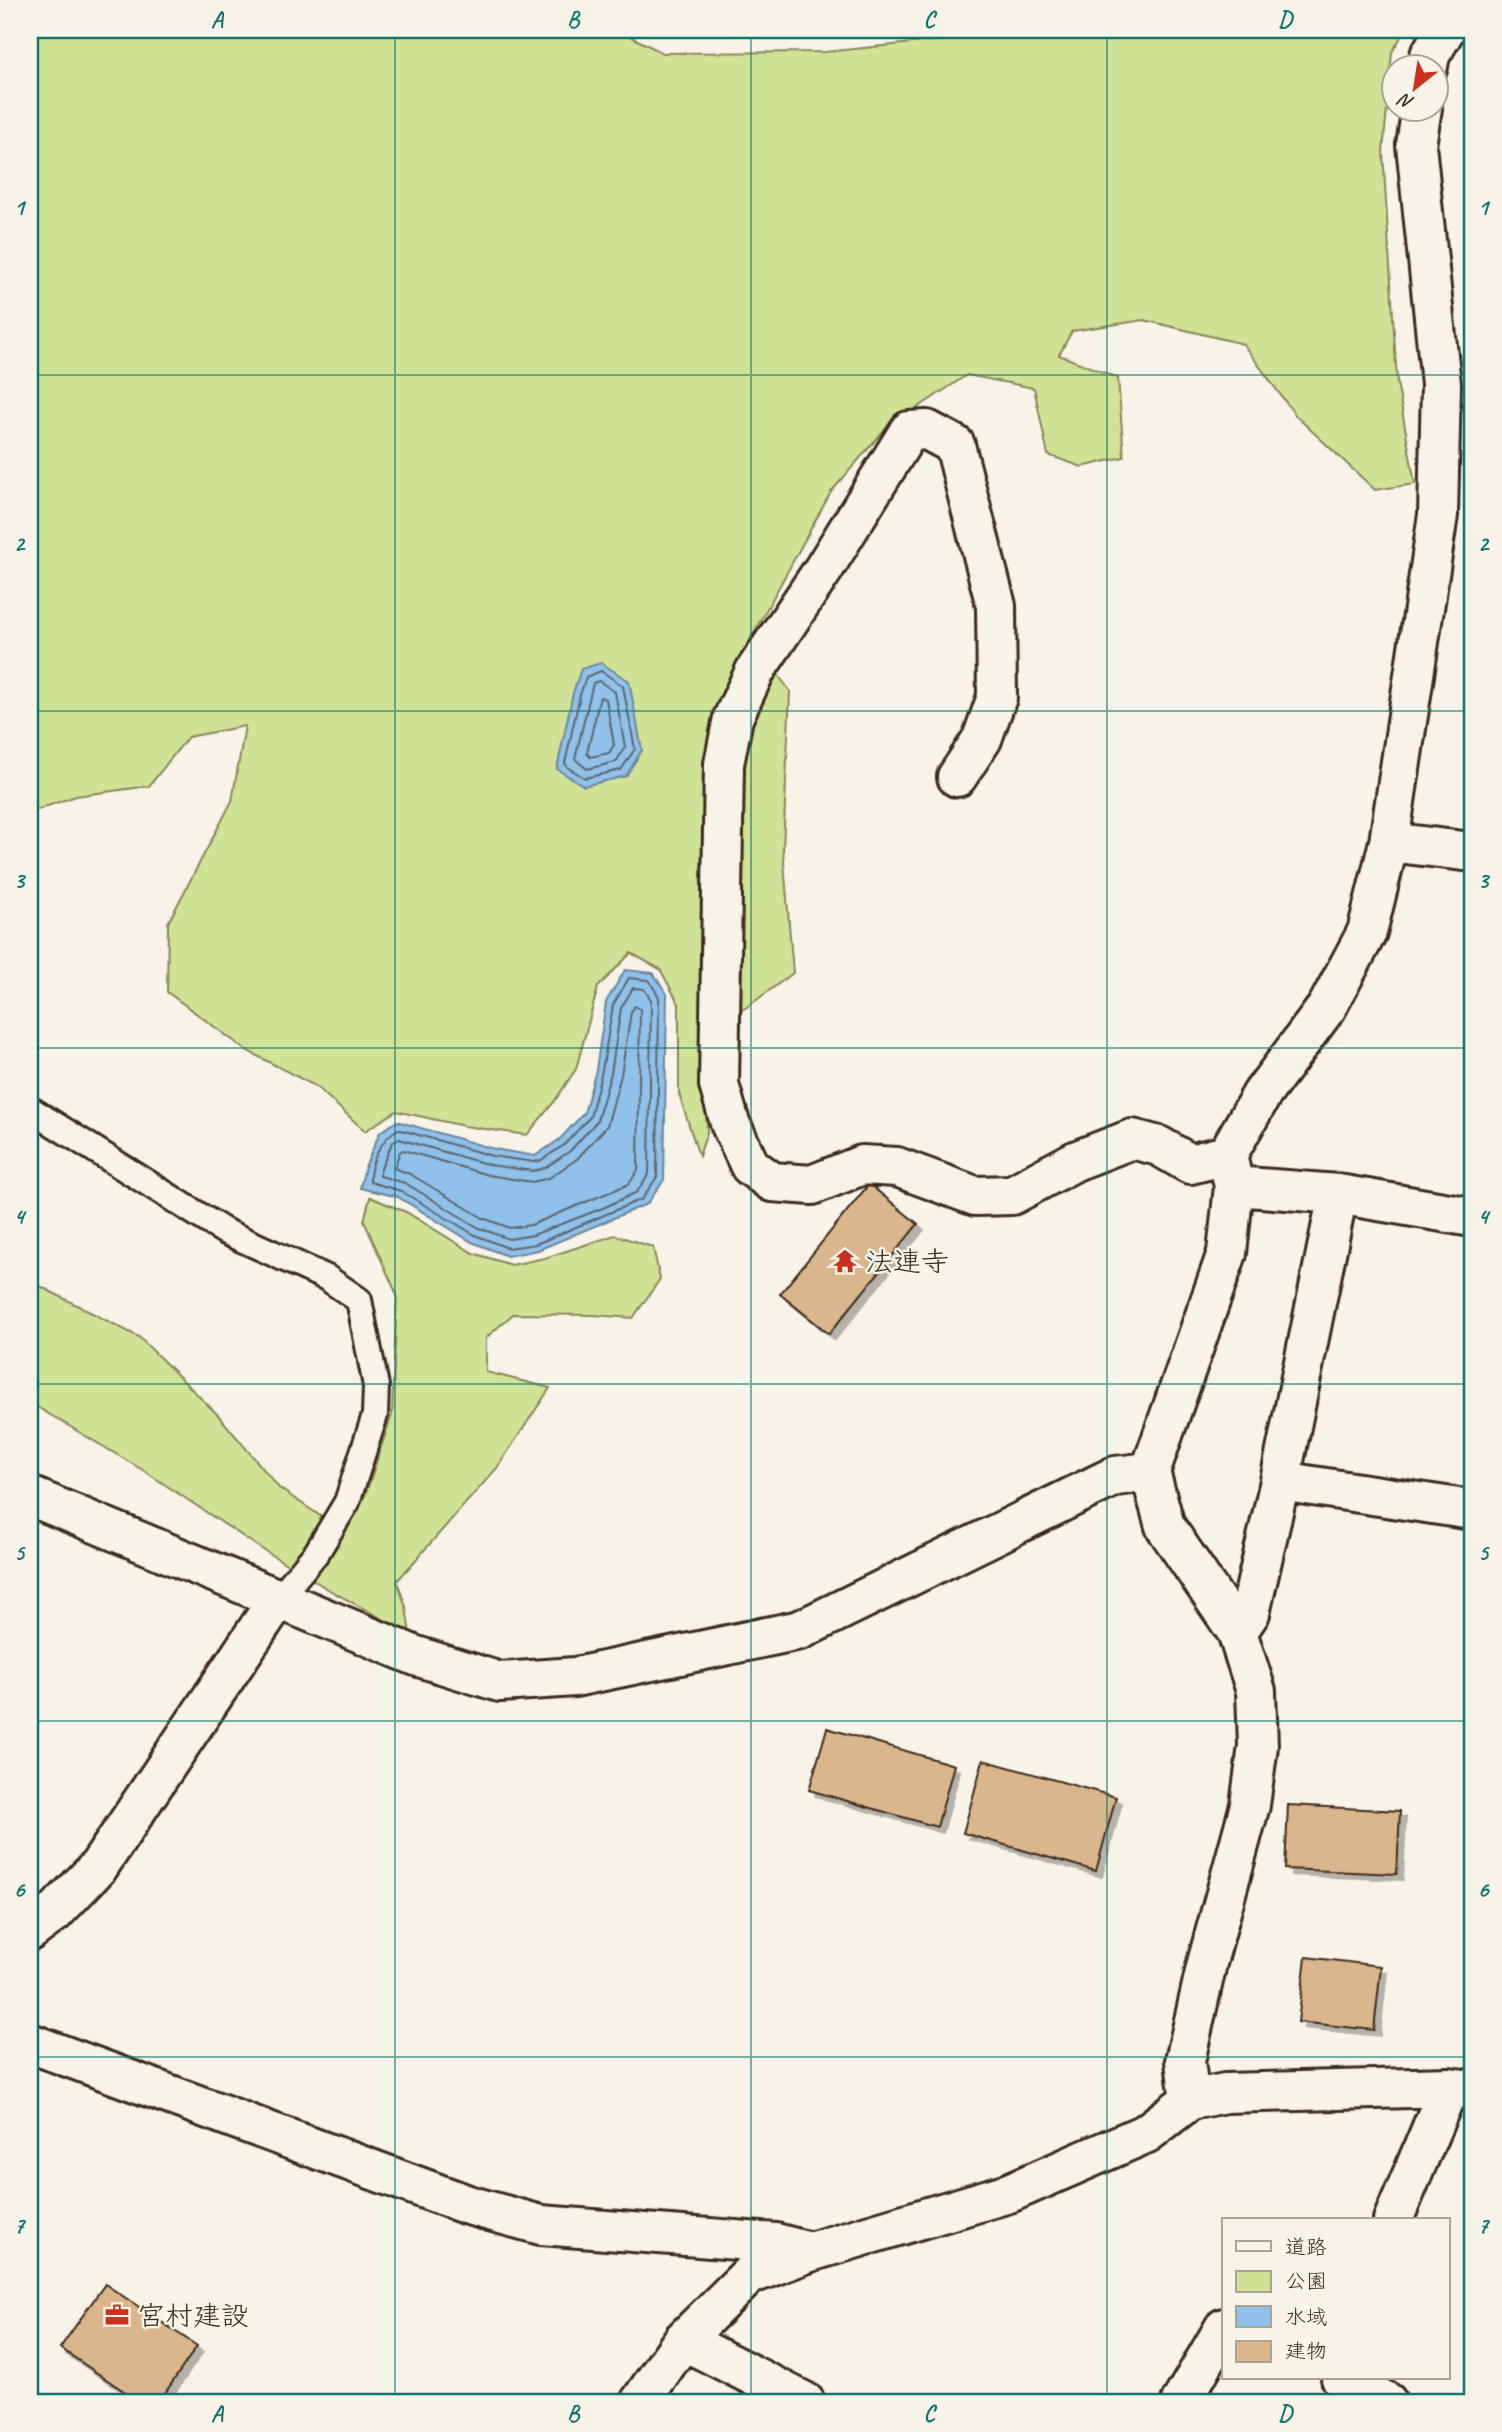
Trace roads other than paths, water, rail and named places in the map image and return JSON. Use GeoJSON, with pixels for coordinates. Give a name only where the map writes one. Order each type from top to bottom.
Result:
{"type":"FeatureCollection","features":[{"type":"Feature","properties":{"kind":"street"},"geometry":{"type":"LineString","coordinates":[[1432,52],[1445,30]]}},
{"type":"Feature","properties":{"kind":"street"},"geometry":{"type":"LineString","coordinates":[[1190,2100],[1185,2061],[1207,1963],[1250,1805],[1258,1746],[1256,1691],[1237,1632],[1165,1526],[1150,1472],[1227,1253],[1231,1171],[1262,1094],[1327,1007],[1367,932],[1389,842],[1438,515],[1441,383],[1416,145],[1420,122]]}},
{"type":"Feature","properties":{"kind":"street"},"geometry":{"type":"LineString","coordinates":[[957,778],[982,738],[997,697],[996,606],[955,445],[927,430],[909,431],[823,570],[755,671],[733,719],[724,764],[719,1085],[730,1123],[750,1166],[772,1182],[812,1185],[862,1165],[897,1167],[975,1196],[1012,1195],[1075,1161],[1132,1139],[1159,1146],[1190,1164],[1338,1194],[1472,1217]]}},
{"type":"Feature","properties":{"kind":"street"},"geometry":{"type":"LineString","coordinates":[[1389,842],[1472,852]]}},
{"type":"Feature","properties":{"kind":"street"},"geometry":{"type":"LineString","coordinates":[[1237,1632],[1250,1613],[1280,1481],[1338,1194]]}},
{"type":"Feature","properties":{"kind":"street"},"geometry":{"type":"LineString","coordinates":[[30,1496],[416,1656],[500,1682],[575,1677],[800,1630],[1115,1476],[1150,1472]]}},
{"type":"Feature","properties":{"kind":"street"},"geometry":{"type":"LineString","coordinates":[[1280,1481],[1472,1510]]}},
{"type":"Feature","properties":{"kind":"street"},"geometry":{"type":"LineString","coordinates":[[30,1931],[54,1913],[99,1866],[278,1599]]}},
{"type":"Feature","properties":{"kind":"street"},"geometry":{"type":"LineString","coordinates":[[30,2043],[468,2205],[541,2225],[776,2243],[810,2252]]}},
{"type":"Feature","properties":{"kind":"street"},"geometry":{"type":"LineString","coordinates":[[640,2402],[683,2340],[749,2276],[810,2252],[1009,2193],[1147,2133],[1190,2100],[1225,2093],[1461,2089],[1394,2218]]}},
{"type":"Feature","properties":{"kind":"street"},"geometry":{"type":"LineString","coordinates":[[1181,2402],[1222,2335]]}},
{"type":"Feature","properties":{"kind":"street"},"geometry":{"type":"LineString","coordinates":[[683,2340],[805,2402]]}},
{"type":"Feature","properties":{"kind":"street"},"geometry":{"type":"LineString","coordinates":[[1344,2380],[1387,2402]]}},
{"type":"Feature","properties":{"kind":"lane"},"geometry":{"type":"LineString","coordinates":[[30,1109],[224,1231],[327,1278],[359,1300],[376,1386],[375,1415],[347,1502],[317,1552],[278,1599]]}},
{"type":"Feature","properties":{"kind":"water"},"geometry":{"type":"Polygon","coordinates":[[[601,663],[629,681],[642,750],[626,776],[584,786],[557,769],[573,693],[581,669],[601,663]]]}},
{"type":"Feature","properties":{"kind":"water"},"geometry":{"type":"Polygon","coordinates":[[[625,970],[653,973],[667,994],[664,1180],[647,1204],[538,1250],[507,1256],[472,1242],[398,1197],[360,1188],[365,1167],[380,1132],[397,1121],[494,1149],[535,1156],[560,1139],[584,1113],[596,1070],[606,1002],[625,970]]]}},
{"type":"Feature","properties":{"kind":"place","name":"法連寺"},"geometry":{"type":"Point","coordinates":[845,1261]}},
{"type":"Feature","properties":{"kind":"place","name":"宮村建設"},"geometry":{"type":"Point","coordinates":[117,2315]}}]}
